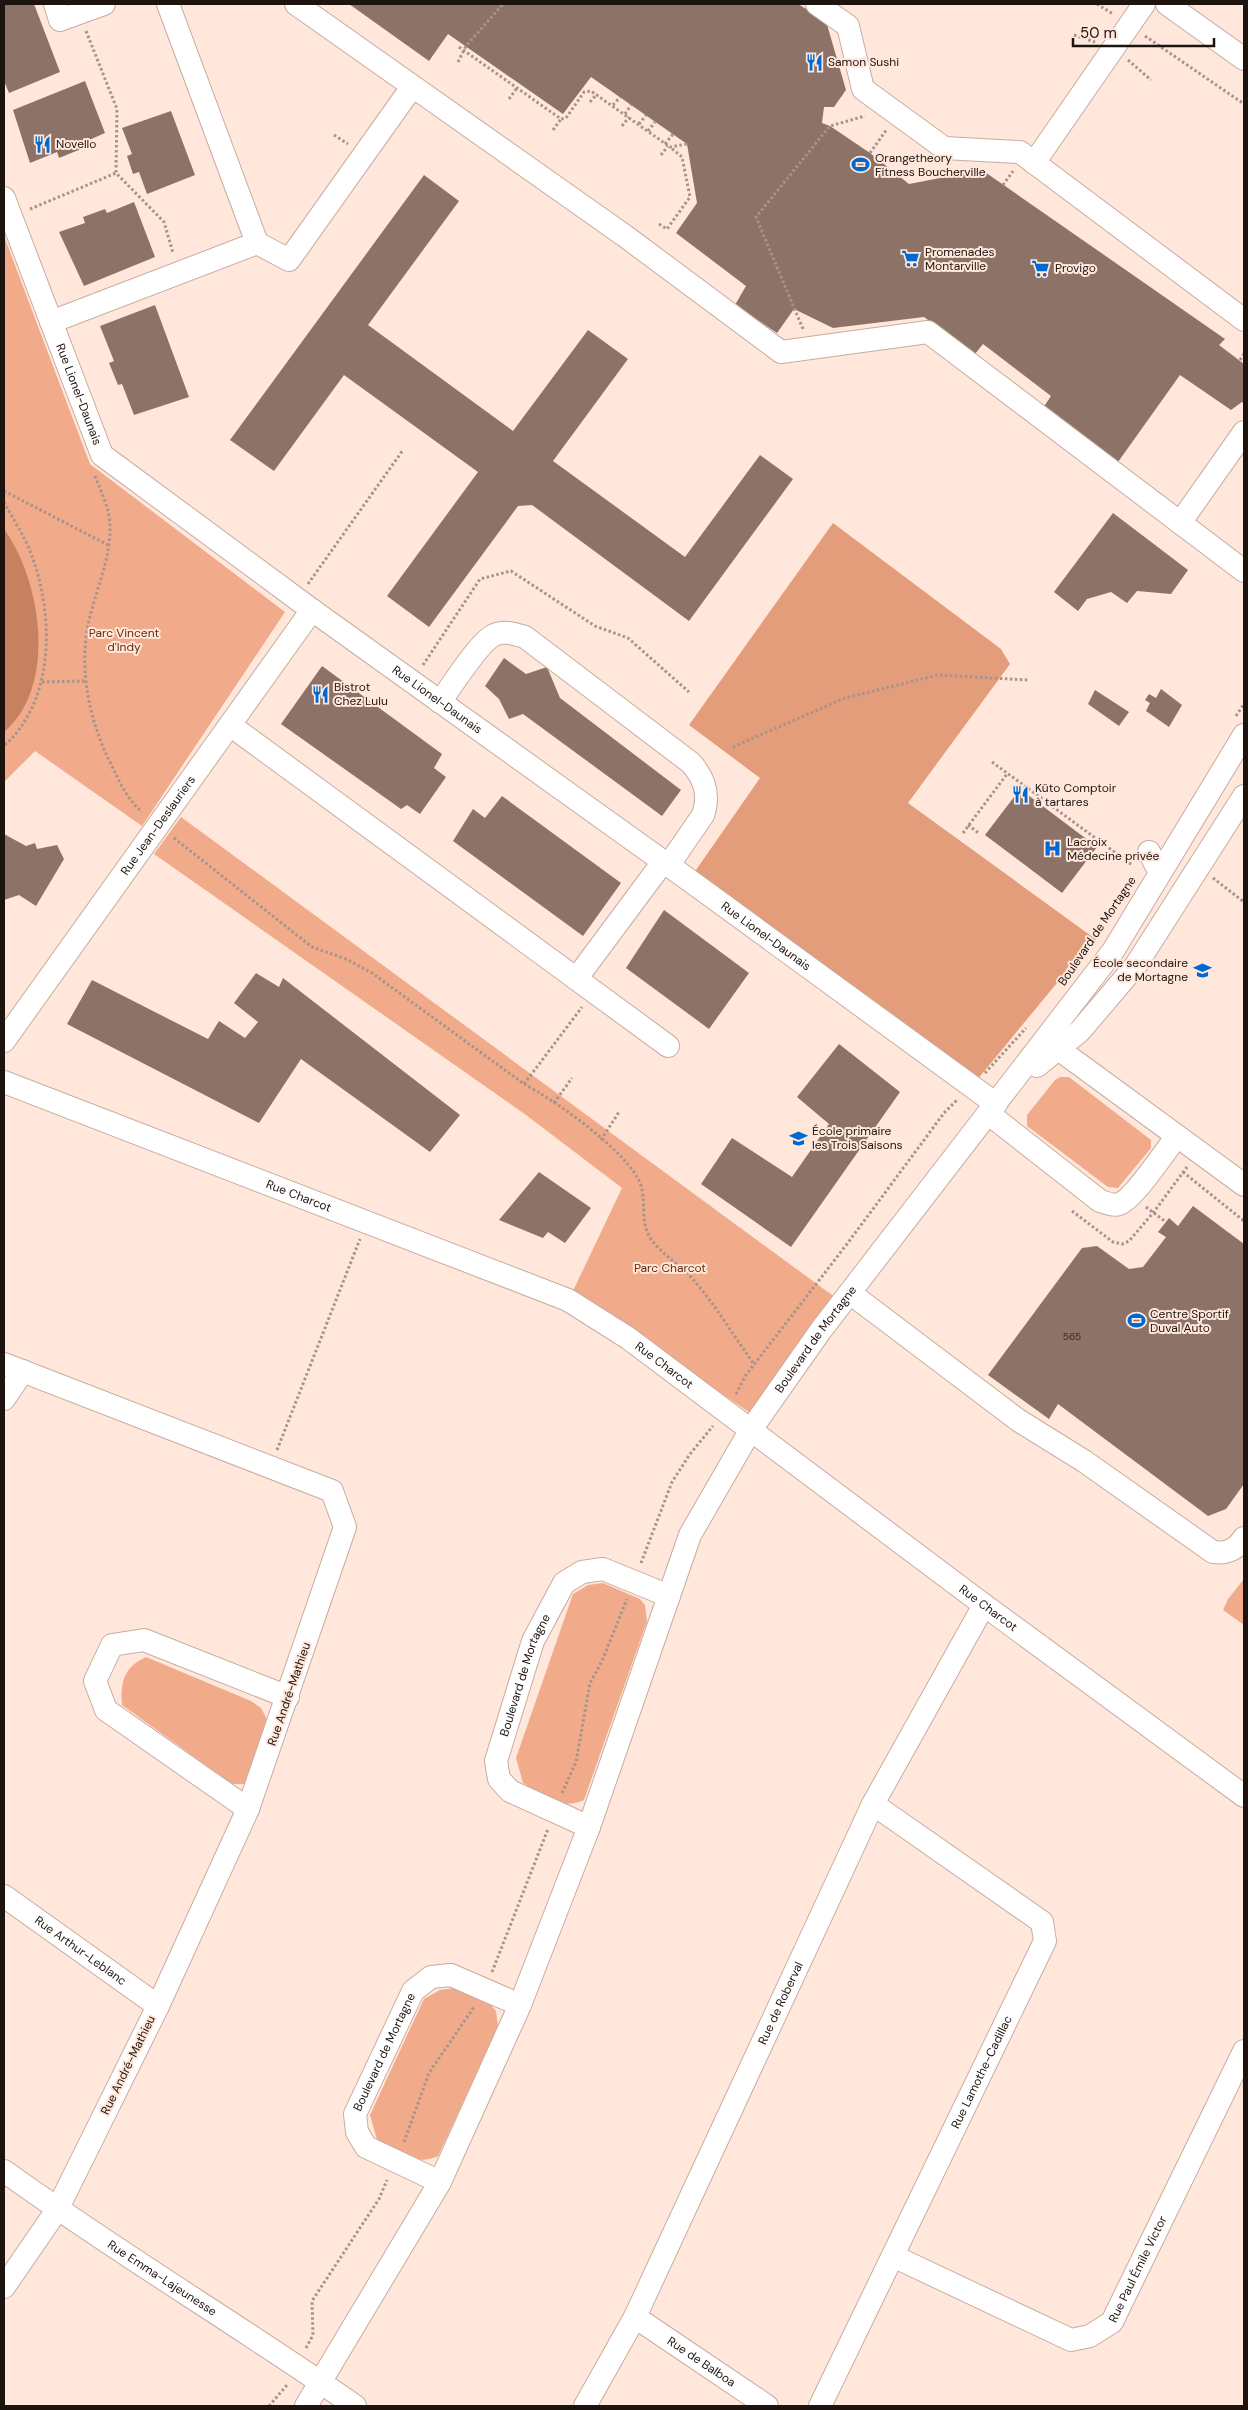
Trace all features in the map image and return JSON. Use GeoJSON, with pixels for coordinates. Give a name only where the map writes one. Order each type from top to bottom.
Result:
{"type":"FeatureCollection","features":[{"type":"Feature","properties":{"kind":"street"},"geometry":{"type":"LineString","coordinates":[[55,4],[60,20],[104,4]]}},
{"type":"Feature","properties":{"kind":"street"},"geometry":{"type":"LineString","coordinates":[[168,4],[257,243],[289,260],[412,87]]}},
{"type":"Feature","properties":{"kind":"street"},"geometry":{"type":"LineString","coordinates":[[296,4],[625,236],[781,352],[928,332],[1244,572]]}},
{"type":"Feature","properties":{"kind":"street"},"geometry":{"type":"LineString","coordinates":[[818,4],[848,26],[863,89],[889,119],[944,148],[1020,152],[1244,320]]}},
{"type":"Feature","properties":{"kind":"street"},"geometry":{"type":"LineString","coordinates":[[1034,163],[1144,4]]}},
{"type":"Feature","properties":{"kind":"street"},"geometry":{"type":"LineString","coordinates":[[1167,4],[1244,59]]}},
{"type":"Feature","properties":{"kind":"street","name":"Rue Lionel-Daunais"},"geometry":{"type":"LineString","coordinates":[[7,207],[102,455],[305,605],[666,864],[992,1109],[1100,1201],[1110,1205],[1118,1205],[1125,1201],[1177,1136]]}},
{"type":"Feature","properties":{"kind":"street"},"geometry":{"type":"LineString","coordinates":[[51,322],[257,243]]}},
{"type":"Feature","properties":{"kind":"street"},"geometry":{"type":"LineString","coordinates":[[1180,523],[1244,432]]}},
{"type":"Feature","properties":{"kind":"street","name":"Rue Jean-Deslauriers"},"geometry":{"type":"LineString","coordinates":[[4,1041],[230,725],[305,605]]}},
{"type":"Feature","properties":{"kind":"street"},"geometry":{"type":"LineString","coordinates":[[440,702],[479,650],[494,635],[513,633],[525,637],[691,763],[699,773],[707,794],[703,815],[666,864],[585,985]]}},
{"type":"Feature","properties":{"kind":"street"},"geometry":{"type":"LineString","coordinates":[[230,725],[668,1046]]}},
{"type":"Feature","properties":{"kind":"street","name":"Boulevard de Mortagne"},"geometry":{"type":"LineString","coordinates":[[306,2406],[440,2182],[520,2005],[589,1826],[690,1535],[750,1431],[821,1330],[1113,951],[1160,873],[1239,728]]}},
{"type":"Feature","properties":{"kind":"street","name":"Boulevard de Mortagne"},"geometry":{"type":"LineString","coordinates":[[992,1109],[1057,1048],[1080,1031],[1136,965],[1244,796]]}},
{"type":"Feature","properties":{"kind":"street"},"geometry":{"type":"LineString","coordinates":[[1144,861],[1160,873]]}},
{"type":"Feature","properties":{"kind":"street"},"geometry":{"type":"LineString","coordinates":[[1057,1048],[1244,1185]]}},
{"type":"Feature","properties":{"kind":"street","name":"Rue Charcot"},"geometry":{"type":"LineString","coordinates":[[4,1082],[568,1300],[628,1338],[984,1605],[1244,1796]]}},
{"type":"Feature","properties":{"kind":"street"},"geometry":{"type":"LineString","coordinates":[[850,1293],[1018,1420],[1084,1460],[1213,1552],[1222,1554],[1231,1550],[1239,1546],[1244,1538]]}},
{"type":"Feature","properties":{"kind":"street"},"geometry":{"type":"LineString","coordinates":[[4,1399],[13,1367]]}},
{"type":"Feature","properties":{"kind":"street","name":"Rue André-Mathieu"},"geometry":{"type":"LineString","coordinates":[[4,2287],[57,2210],[158,2006],[248,1810],[345,1527],[332,1491],[13,1367]]}},
{"type":"Feature","properties":{"kind":"street","name":"Boulevard de Mortagne"},"geometry":{"type":"LineString","coordinates":[[589,1826],[510,1791],[499,1779],[496,1761],[533,1642],[564,1583],[582,1572],[602,1569],[669,1596]]}},
{"type":"Feature","properties":{"kind":"street","name":"Rue de Roberval"},"geometry":{"type":"LineString","coordinates":[[585,2406],[635,2317],[873,1804],[984,1605]]}},
{"type":"Feature","properties":{"kind":"street"},"geometry":{"type":"LineString","coordinates":[[248,1810],[106,1710],[95,1682],[112,1645],[144,1640],[288,1697]]}},
{"type":"Feature","properties":{"kind":"street","name":"Rue Lamothe-Cadillac"},"geometry":{"type":"LineString","coordinates":[[820,2406],[1045,1941],[1042,1922],[873,1804]]}},
{"type":"Feature","properties":{"kind":"street","name":"Rue Arthur-Leblanc"},"geometry":{"type":"LineString","coordinates":[[4,1896],[158,2006]]}},
{"type":"Feature","properties":{"kind":"street","name":"Boulevard de Mortagne"},"geometry":{"type":"LineString","coordinates":[[440,2182],[366,2148],[358,2132],[355,2114],[413,1991],[431,1977],[450,1975],[520,2005]]}},
{"type":"Feature","properties":{"kind":"street","name":"Rue Paul Émile Victor"},"geometry":{"type":"LineString","coordinates":[[893,2256],[1071,2340],[1090,2336],[1112,2322],[1244,2052]]}},
{"type":"Feature","properties":{"kind":"street","name":"Rue Emma-Lajeunesse"},"geometry":{"type":"LineString","coordinates":[[4,2171],[57,2210],[355,2406]]}},
{"type":"Feature","properties":{"kind":"street","name":"Rue de Balboa"},"geometry":{"type":"LineString","coordinates":[[635,2317],[767,2406]]}},
{"type":"Feature","properties":{"kind":"path"},"geometry":{"type":"LineString","coordinates":[[458,62],[503,4]]}},
{"type":"Feature","properties":{"kind":"path"},"geometry":{"type":"LineString","coordinates":[[1097,4],[1119,18]]}},
{"type":"Feature","properties":{"kind":"path"},"geometry":{"type":"LineString","coordinates":[[79,13],[117,109],[116,173],[164,222],[179,273]]}},
{"type":"Feature","properties":{"kind":"path"},"geometry":{"type":"LineString","coordinates":[[1140,32],[1244,104]]}},
{"type":"Feature","properties":{"kind":"path"},"geometry":{"type":"LineString","coordinates":[[459,47],[479,58],[490,69],[561,119]]}},
{"type":"Feature","properties":{"kind":"path"},"geometry":{"type":"LineString","coordinates":[[490,69],[494,66]]}},
{"type":"Feature","properties":{"kind":"path"},"geometry":{"type":"LineString","coordinates":[[509,99],[517,88]]}},
{"type":"Feature","properties":{"kind":"path"},"geometry":{"type":"LineString","coordinates":[[553,130],[561,119],[566,118],[584,92],[591,91],[648,130],[682,157],[690,197],[667,228],[659,224]]}},
{"type":"Feature","properties":{"kind":"path"},"geometry":{"type":"LineString","coordinates":[[590,102],[597,94]]}},
{"type":"Feature","properties":{"kind":"path"},"geometry":{"type":"LineString","coordinates":[[613,105],[620,98]]}},
{"type":"Feature","properties":{"kind":"path"},"geometry":{"type":"LineString","coordinates":[[622,126],[631,105]]}},
{"type":"Feature","properties":{"kind":"path"},"geometry":{"type":"LineString","coordinates":[[548,111],[552,107]]}},
{"type":"Feature","properties":{"kind":"path"},"geometry":{"type":"LineString","coordinates":[[639,124],[646,115]]}},
{"type":"Feature","properties":{"kind":"path"},"geometry":{"type":"LineString","coordinates":[[870,153],[889,119]]}},
{"type":"Feature","properties":{"kind":"path"},"geometry":{"type":"LineString","coordinates":[[811,348],[756,217],[830,126],[889,119]]}},
{"type":"Feature","properties":{"kind":"path"},"geometry":{"type":"LineString","coordinates":[[648,130],[655,122]]}},
{"type":"Feature","properties":{"kind":"path"},"geometry":{"type":"LineString","coordinates":[[661,155],[668,146],[673,134]]}},
{"type":"Feature","properties":{"kind":"path"},"geometry":{"type":"LineString","coordinates":[[668,146],[687,144]]}},
{"type":"Feature","properties":{"kind":"path"},"geometry":{"type":"LineString","coordinates":[[7,207],[116,173]]}},
{"type":"Feature","properties":{"kind":"path"},"geometry":{"type":"LineString","coordinates":[[1240,360],[1244,354]]}},
{"type":"Feature","properties":{"kind":"path"},"geometry":{"type":"LineString","coordinates":[[305,605],[403,450]]}},
{"type":"Feature","properties":{"kind":"path"},"geometry":{"type":"LineString","coordinates":[[94,474],[106,505],[110,526],[108,545],[87,631],[85,681],[98,736],[129,801],[312,947],[346,959],[372,972],[524,1084],[554,1103],[616,1152],[637,1177],[644,1193],[643,1215],[651,1238],[697,1282],[754,1364]]}},
{"type":"Feature","properties":{"kind":"path"},"geometry":{"type":"LineString","coordinates":[[4,491],[108,545]]}},
{"type":"Feature","properties":{"kind":"path"},"geometry":{"type":"LineString","coordinates":[[4,502],[32,555],[43,596],[47,641],[42,682],[24,724],[4,746]]}},
{"type":"Feature","properties":{"kind":"path"},"geometry":{"type":"LineString","coordinates":[[733,747],[845,698],[938,674],[1028,680]]}},
{"type":"Feature","properties":{"kind":"path"},"geometry":{"type":"LineString","coordinates":[[42,682],[85,681]]}},
{"type":"Feature","properties":{"kind":"path"},"geometry":{"type":"LineString","coordinates":[[1239,728],[1244,704]]}},
{"type":"Feature","properties":{"kind":"path"},"geometry":{"type":"LineString","coordinates":[[992,762],[1007,774],[1144,861]]}},
{"type":"Feature","properties":{"kind":"path"},"geometry":{"type":"LineString","coordinates":[[963,833],[1007,774]]}},
{"type":"Feature","properties":{"kind":"path"},"geometry":{"type":"LineString","coordinates":[[968,825],[980,834]]}},
{"type":"Feature","properties":{"kind":"path"},"geometry":{"type":"LineString","coordinates":[[1199,867],[1244,902]]}},
{"type":"Feature","properties":{"kind":"path","name":"Boulevard de Mortagne"},"geometry":{"type":"LineString","coordinates":[[1089,946],[1104,923]]}},
{"type":"Feature","properties":{"kind":"path"},"geometry":{"type":"LineString","coordinates":[[524,1084],[585,985]]}},
{"type":"Feature","properties":{"kind":"path"},"geometry":{"type":"LineString","coordinates":[[985,1073],[1030,1022]]}},
{"type":"Feature","properties":{"kind":"path"},"geometry":{"type":"LineString","coordinates":[[554,1103],[572,1078]]}},
{"type":"Feature","properties":{"kind":"path"},"geometry":{"type":"LineString","coordinates":[[735,1396],[754,1364],[847,1244],[944,1113],[958,1099]]}},
{"type":"Feature","properties":{"kind":"path"},"geometry":{"type":"LineString","coordinates":[[601,1140],[619,1112]]}},
{"type":"Feature","properties":{"kind":"path"},"geometry":{"type":"LineString","coordinates":[[1072,1211],[1113,1242],[1122,1244],[1129,1241],[1153,1213],[1193,1160]]}},
{"type":"Feature","properties":{"kind":"path"},"geometry":{"type":"LineString","coordinates":[[1183,1172],[1244,1221]]}},
{"type":"Feature","properties":{"kind":"path"},"geometry":{"type":"LineString","coordinates":[[1153,1213],[1166,1222]]}},
{"type":"Feature","properties":{"kind":"path"},"geometry":{"type":"LineString","coordinates":[[270,1468],[366,1222]]}},
{"type":"Feature","properties":{"kind":"path"},"geometry":{"type":"LineString","coordinates":[[639,1569],[672,1482],[690,1454],[714,1424]]}},
{"type":"Feature","properties":{"kind":"path"},"geometry":{"type":"LineString","coordinates":[[558,1800],[576,1762],[590,1683],[602,1661],[627,1598]]}},
{"type":"Feature","properties":{"kind":"path"},"geometry":{"type":"LineString","coordinates":[[490,1978],[550,1821]]}},
{"type":"Feature","properties":{"kind":"path"},"geometry":{"type":"LineString","coordinates":[[401,2148],[429,2073],[475,2005]]}},
{"type":"Feature","properties":{"kind":"path"},"geometry":{"type":"LineString","coordinates":[[313,2335],[312,2301],[379,2199],[389,2175]]}},
{"type":"Feature","properties":{"kind":"path"},"geometry":{"type":"LineString","coordinates":[[269,2406],[286,2387]]}},
{"type":"Feature","properties":{"kind":"green space","name":"Parc Vincent d'Indy"},"geometry":{"type":"Polygon","coordinates":[[[4,236],[90,464],[285,612],[142,826],[35,751],[4,782],[4,236]]]}},
{"type":"Feature","properties":{"kind":"green space","name":"Parc Charcot"},"geometry":{"type":"Polygon","coordinates":[[[181,817],[836,1298],[752,1414],[572,1293],[622,1188],[526,1115],[154,854],[181,817]]]}},
{"type":"Feature","properties":{"kind":"green space"},"geometry":{"type":"Polygon","coordinates":[[[1060,1077],[1069,1077],[1151,1140],[1151,1148],[1118,1188],[1108,1187],[1027,1126],[1027,1115],[1055,1080],[1060,1077]]]}},
{"type":"Feature","properties":{"kind":"green space"},"geometry":{"type":"Polygon","coordinates":[[[1244,1579],[1244,1625],[1223,1610],[1228,1599],[1244,1579]]]}},
{"type":"Feature","properties":{"kind":"green space"},"geometry":{"type":"Polygon","coordinates":[[[603,1583],[640,1599],[645,1605],[647,1621],[584,1800],[567,1804],[560,1803],[545,1797],[523,1783],[516,1758],[573,1594],[588,1585],[603,1583]]]}},
{"type":"Feature","properties":{"kind":"green space"},"geometry":{"type":"Polygon","coordinates":[[[146,1657],[251,1701],[261,1708],[269,1723],[248,1784],[232,1784],[122,1705],[122,1689],[125,1676],[133,1665],[146,1657]]]}},
{"type":"Feature","properties":{"kind":"green space"},"geometry":{"type":"Polygon","coordinates":[[[454,1988],[491,2005],[496,2011],[498,2027],[438,2156],[421,2160],[414,2159],[399,2153],[377,2140],[370,2115],[424,1999],[440,1990],[454,1988]]]}},
{"type":"Feature","properties":{"kind":"shaded area"},"geometry":{"type":"Polygon","coordinates":[[[833,523],[1001,649],[1010,664],[908,803],[1094,938],[972,1086],[689,880],[760,778],[689,725],[833,523]]]}},
{"type":"Feature","properties":{"kind":"shaded area"},"geometry":{"type":"Polygon","coordinates":[[[4,529],[17,550],[27,576],[38,632],[37,661],[32,688],[21,712],[4,732],[4,529]]]}},
{"type":"Feature","properties":{"kind":"building"},"geometry":{"type":"Polygon","coordinates":[[[4,4],[34,4],[60,72],[9,93],[4,81],[4,4]]]}},
{"type":"Feature","properties":{"kind":"building","name":"Promenades Montarville"},"geometry":{"type":"Polygon","coordinates":[[[349,4],[798,4],[826,21],[846,90],[834,107],[824,107],[822,123],[830,126],[870,153],[909,184],[982,170],[1225,339],[1219,345],[1244,364],[1244,404],[1242,402],[1231,410],[1180,375],[1118,462],[1043,408],[1051,396],[983,344],[975,354],[924,317],[833,328],[794,309],[777,333],[735,305],[746,286],[676,233],[697,203],[687,144],[591,77],[563,114],[448,34],[429,61],[349,4]]]}},
{"type":"Feature","properties":{"kind":"building"},"geometry":{"type":"Polygon","coordinates":[[[85,81],[105,133],[80,144],[81,149],[59,158],[57,152],[30,163],[13,110],[85,81]]]}},
{"type":"Feature","properties":{"kind":"building"},"geometry":{"type":"Polygon","coordinates":[[[171,111],[195,175],[147,194],[139,172],[133,174],[127,156],[132,154],[122,128],[171,111]]]}},
{"type":"Feature","properties":{"kind":"building"},"geometry":{"type":"Polygon","coordinates":[[[424,175],[459,201],[368,325],[513,431],[588,330],[628,359],[553,461],[685,557],[760,455],[793,479],[689,621],[532,505],[518,506],[429,627],[387,596],[478,472],[344,375],[274,471],[230,440],[424,175]]]}},
{"type":"Feature","properties":{"kind":"building"},"geometry":{"type":"Polygon","coordinates":[[[134,202],[155,257],[84,286],[59,232],[85,223],[83,217],[105,209],[107,213],[134,202]]]}},
{"type":"Feature","properties":{"kind":"building"},"geometry":{"type":"Polygon","coordinates":[[[155,305],[189,397],[134,415],[122,384],[118,385],[109,363],[114,361],[100,326],[155,305]]]}},
{"type":"Feature","properties":{"kind":"building"},"geometry":{"type":"Polygon","coordinates":[[[1113,513],[1188,570],[1171,594],[1137,591],[1127,603],[1111,592],[1087,599],[1078,611],[1054,592],[1113,513]]]}},
{"type":"Feature","properties":{"kind":"building"},"geometry":{"type":"Polygon","coordinates":[[[504,658],[526,674],[547,667],[560,698],[681,790],[662,816],[523,714],[509,719],[499,699],[485,686],[504,658]]]}},
{"type":"Feature","properties":{"kind":"building"},"geometry":{"type":"Polygon","coordinates":[[[322,666],[442,754],[434,768],[446,777],[420,814],[407,805],[401,809],[281,724],[322,666]]]}},
{"type":"Feature","properties":{"kind":"building"},"geometry":{"type":"Polygon","coordinates":[[[1161,689],[1182,705],[1169,727],[1146,711],[1150,703],[1145,700],[1149,694],[1156,698],[1161,689]]]}},
{"type":"Feature","properties":{"kind":"building"},"geometry":{"type":"Polygon","coordinates":[[[1095,690],[1129,712],[1119,726],[1088,704],[1095,690]]]}},
{"type":"Feature","properties":{"kind":"building"},"geometry":{"type":"Polygon","coordinates":[[[1020,789],[1097,847],[1062,893],[985,835],[1020,789]]]}},
{"type":"Feature","properties":{"kind":"building"},"geometry":{"type":"Polygon","coordinates":[[[502,796],[621,883],[583,936],[453,841],[473,809],[485,818],[502,796]]]}},
{"type":"Feature","properties":{"kind":"building"},"geometry":{"type":"Polygon","coordinates":[[[4,834],[26,846],[35,843],[37,849],[57,845],[64,859],[36,906],[19,895],[4,900],[4,834]]]}},
{"type":"Feature","properties":{"kind":"building"},"geometry":{"type":"Polygon","coordinates":[[[664,910],[749,973],[709,1029],[626,968],[664,910]]]}},
{"type":"Feature","properties":{"kind":"building"},"geometry":{"type":"Polygon","coordinates":[[[256,973],[279,987],[283,978],[460,1115],[430,1152],[301,1059],[259,1123],[67,1024],[92,980],[208,1039],[219,1021],[245,1038],[258,1022],[234,1003],[256,973]]]}},
{"type":"Feature","properties":{"kind":"building"},"geometry":{"type":"Polygon","coordinates":[[[839,1044],[900,1092],[791,1247],[701,1184],[732,1138],[792,1177],[829,1124],[797,1097],[839,1044]]]}},
{"type":"Feature","properties":{"kind":"building"},"geometry":{"type":"Polygon","coordinates":[[[539,1172],[591,1208],[565,1243],[548,1232],[543,1238],[499,1220],[539,1172]]]}},
{"type":"Feature","properties":{"kind":"building","name":"Centre Sportif Duval Auto"},"geometry":{"type":"Polygon","coordinates":[[[1193,1206],[1244,1244],[1244,1484],[1226,1509],[1208,1516],[1058,1404],[1049,1419],[988,1375],[1082,1248],[1097,1246],[1129,1269],[1143,1267],[1166,1237],[1158,1232],[1169,1218],[1178,1226],[1193,1206]]]}},
{"type":"Feature","properties":{"kind":"place","name":"Samon Sushi"},"geometry":{"type":"Point","coordinates":[814,62]}},
{"type":"Feature","properties":{"kind":"place","name":"Novello"},"geometry":{"type":"Point","coordinates":[42,144]}},
{"type":"Feature","properties":{"kind":"place","name":"Orangetheory Fitness Boucherville"},"geometry":{"type":"Point","coordinates":[861,165]}},
{"type":"Feature","properties":{"kind":"place","name":"Promenades Montarville"},"geometry":{"type":"Point","coordinates":[911,259]}},
{"type":"Feature","properties":{"kind":"place","name":"Provigo"},"geometry":{"type":"Point","coordinates":[1041,268]}},
{"type":"Feature","properties":{"kind":"place","name":"Bistrot Chez Lulu"},"geometry":{"type":"Point","coordinates":[320,694]}},
{"type":"Feature","properties":{"kind":"place","name":"Küto Comptoir à tartares"},"geometry":{"type":"Point","coordinates":[1021,795]}},
{"type":"Feature","properties":{"kind":"place","name":"Lacroix Médecine privée"},"geometry":{"type":"Point","coordinates":[1053,849]}},
{"type":"Feature","properties":{"kind":"place","name":"École secondaire de Mortagne"},"geometry":{"type":"Point","coordinates":[1202,970]}},
{"type":"Feature","properties":{"kind":"place","name":"École primaire les Trois Saisons"},"geometry":{"type":"Point","coordinates":[798,1138]}},
{"type":"Feature","properties":{"kind":"place","name":"Centre Sportif Duval Auto"},"geometry":{"type":"Point","coordinates":[1136,1321]}}]}
